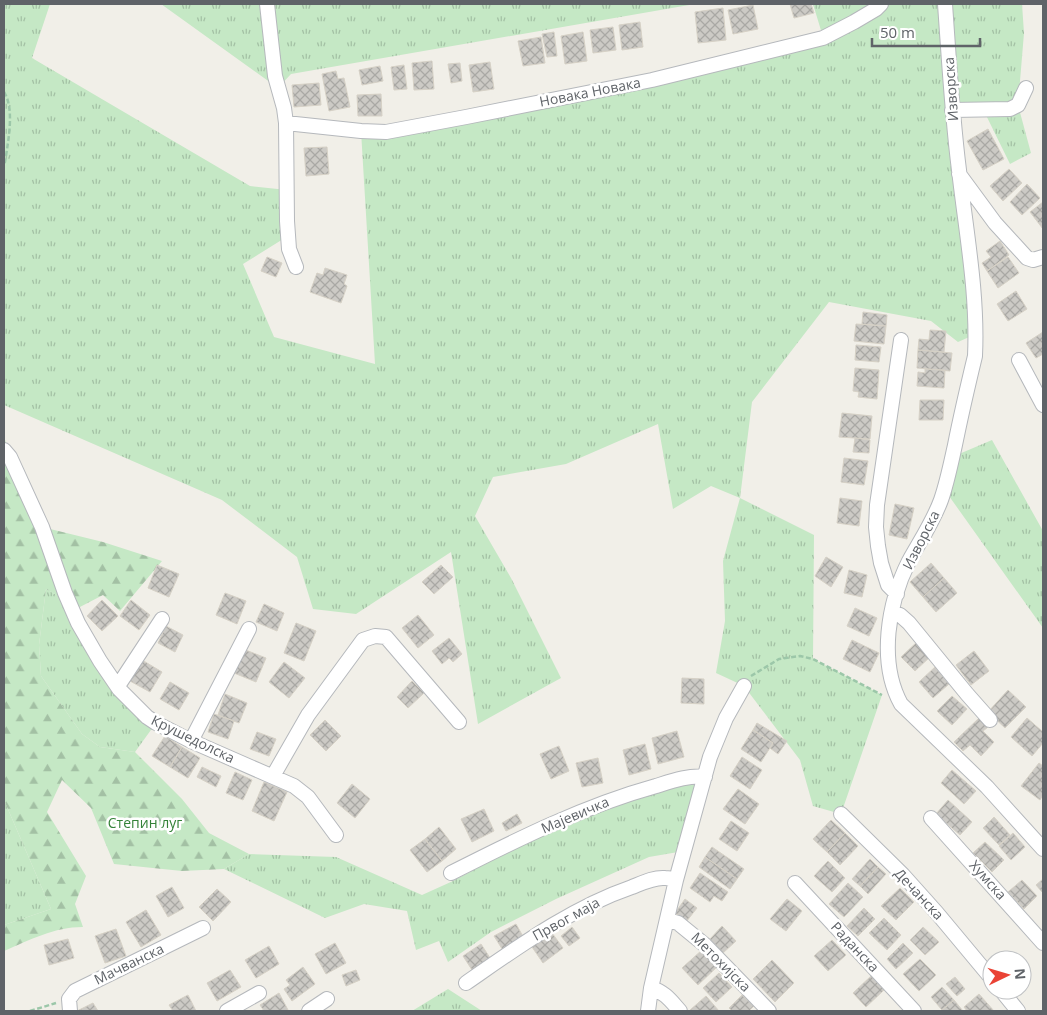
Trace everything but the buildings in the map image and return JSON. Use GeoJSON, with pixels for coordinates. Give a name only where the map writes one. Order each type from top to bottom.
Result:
{"type":"FeatureCollection","features":[{"type":"Feature","properties":{"kind":"street"},"geometry":{"type":"LineString","coordinates":[[267,4],[275,76],[286,123],[287,221],[289,249],[296,267]]}},
{"type":"Feature","properties":{"kind":"street","name":"Новака Новака"},"geometry":{"type":"LineString","coordinates":[[286,123],[386,132],[552,100],[652,80],[823,38],[854,22],[881,4]]}},
{"type":"Feature","properties":{"kind":"street","name":"Изворска"},"geometry":{"type":"LineString","coordinates":[[945,4],[952,110],[973,288],[976,334],[975,356],[942,499],[932,523],[909,562],[892,612],[889,642],[890,674],[894,691],[901,704],[987,787],[1043,849]]}},
{"type":"Feature","properties":{"kind":"street"},"geometry":{"type":"LineString","coordinates":[[952,110],[1010,109],[1018,104],[1026,88]]}},
{"type":"Feature","properties":{"kind":"street"},"geometry":{"type":"LineString","coordinates":[[959,174],[995,223],[1027,258],[1033,260],[1043,257]]}},
{"type":"Feature","properties":{"kind":"street"},"geometry":{"type":"LineString","coordinates":[[897,594],[888,585],[885,577],[876,527],[877,505],[901,340]]}},
{"type":"Feature","properties":{"kind":"street"},"geometry":{"type":"LineString","coordinates":[[1019,360],[1043,406]]}},
{"type":"Feature","properties":{"kind":"street","name":"Крушедолска"},"geometry":{"type":"LineString","coordinates":[[4,450],[10,457],[42,526],[65,593],[78,623],[100,661],[118,686],[147,717],[191,741],[294,786],[308,798],[336,835]]}},
{"type":"Feature","properties":{"kind":"street"},"geometry":{"type":"LineString","coordinates":[[892,612],[900,615],[909,623],[990,720]]}},
{"type":"Feature","properties":{"kind":"street"},"geometry":{"type":"LineString","coordinates":[[118,686],[162,619]]}},
{"type":"Feature","properties":{"kind":"street"},"geometry":{"type":"LineString","coordinates":[[191,741],[249,629]]}},
{"type":"Feature","properties":{"kind":"street"},"geometry":{"type":"LineString","coordinates":[[273,776],[308,716],[363,640],[375,636],[386,637],[459,722]]}},
{"type":"Feature","properties":{"kind":"street"},"geometry":{"type":"LineString","coordinates":[[648,1011],[676,880],[705,777],[718,737],[747,681]]}},
{"type":"Feature","properties":{"kind":"street","name":"Мајевичка"},"geometry":{"type":"LineString","coordinates":[[452,873],[517,840],[595,805],[663,784],[691,777],[705,777]]}},
{"type":"Feature","properties":{"kind":"street","name":"Дечанска"},"geometry":{"type":"LineString","coordinates":[[841,814],[903,875],[982,967]]}},
{"type":"Feature","properties":{"kind":"street","name":"Хумска"},"geometry":{"type":"LineString","coordinates":[[931,818],[1043,943]]}},
{"type":"Feature","properties":{"kind":"street","name":"Првог маја"},"geometry":{"type":"LineString","coordinates":[[466,983],[529,939],[562,919],[596,902],[650,880],[664,878],[676,880]]}},
{"type":"Feature","properties":{"kind":"street","name":"Раданска"},"geometry":{"type":"LineString","coordinates":[[795,883],[914,1011]]}},
{"type":"Feature","properties":{"kind":"street","name":"Метохијска"},"geometry":{"type":"LineString","coordinates":[[668,920],[678,923],[705,945],[769,1011]]}},
{"type":"Feature","properties":{"kind":"street","name":"Мачванска"},"geometry":{"type":"LineString","coordinates":[[70,1005],[75,991],[204,928]]}},
{"type":"Feature","properties":{"kind":"street"},"geometry":{"type":"LineString","coordinates":[[652,988],[660,990],[680,1011]]}},
{"type":"Feature","properties":{"kind":"street"},"geometry":{"type":"LineString","coordinates":[[227,1011],[259,993]]}},
{"type":"Feature","properties":{"kind":"street"},"geometry":{"type":"LineString","coordinates":[[308,1011],[328,999]]}},
{"type":"Feature","properties":{"kind":"street"},"geometry":{"type":"LineString","coordinates":[[1009,1000],[1018,1011]]}},
{"type":"Feature","properties":{"kind":"path"},"geometry":{"type":"LineString","coordinates":[[4,92],[9,100],[9,129],[6,162],[4,164]]}},
{"type":"Feature","properties":{"kind":"path"},"geometry":{"type":"LineString","coordinates":[[747,681],[779,659],[800,656],[813,659],[901,704]]}},
{"type":"Feature","properties":{"kind":"path"},"geometry":{"type":"LineString","coordinates":[[30,1011],[70,1005]]}},
{"type":"Feature","properties":{"kind":"green space"},"geometry":{"type":"Polygon","coordinates":[[[4,4],[50,4],[32,58],[250,186],[287,190],[288,236],[243,264],[274,337],[375,364],[361,131],[413,127],[823,37],[813,4],[1022,4],[1024,33],[1018,105],[1031,153],[1010,164],[983,109],[952,110],[976,334],[958,342],[931,321],[829,302],[752,402],[740,498],[711,486],[673,509],[658,424],[566,464],[493,477],[475,516],[511,578],[561,678],[478,724],[451,552],[356,614],[313,609],[297,557],[222,500],[4,405],[4,4]]]}},
{"type":"Feature","properties":{"kind":"green space"},"geometry":{"type":"Polygon","coordinates":[[[161,4],[695,4],[291,74],[278,88],[161,4]]]}},
{"type":"Feature","properties":{"kind":"green space","name":"Степин луг"},"geometry":{"type":"Polygon","coordinates":[[[4,436],[10,457],[42,527],[103,542],[162,561],[120,611],[103,595],[78,608],[46,589],[39,645],[41,676],[82,734],[100,747],[135,752],[182,799],[209,833],[249,854],[224,869],[182,871],[114,864],[91,808],[62,780],[47,812],[86,876],[75,904],[83,927],[52,932],[4,951],[4,925],[51,909],[4,800],[4,436]]]}},
{"type":"Feature","properties":{"kind":"green space"},"geometry":{"type":"Polygon","coordinates":[[[992,440],[1043,531],[1043,628],[944,489],[952,457],[992,440]]]}},
{"type":"Feature","properties":{"kind":"green space"},"geometry":{"type":"Polygon","coordinates":[[[740,498],[814,535],[813,659],[882,695],[841,814],[813,806],[800,760],[744,686],[716,673],[725,621],[723,561],[740,498]]]}},
{"type":"Feature","properties":{"kind":"green space"},"geometry":{"type":"Polygon","coordinates":[[[46,589],[69,602],[100,661],[156,723],[135,752],[100,747],[82,734],[41,676],[39,645],[46,589]]]}},
{"type":"Feature","properties":{"kind":"green space"},"geometry":{"type":"Polygon","coordinates":[[[705,777],[684,851],[649,857],[556,899],[491,932],[448,962],[439,941],[416,950],[407,911],[364,904],[325,918],[224,869],[249,854],[336,857],[422,895],[453,881],[595,805],[705,777]]]}},
{"type":"Feature","properties":{"kind":"green space"},"geometry":{"type":"Polygon","coordinates":[[[4,800],[51,909],[4,925],[4,800]]]}},
{"type":"Feature","properties":{"kind":"green space"},"geometry":{"type":"Polygon","coordinates":[[[448,989],[482,1011],[412,1011],[448,989]]]}}]}
